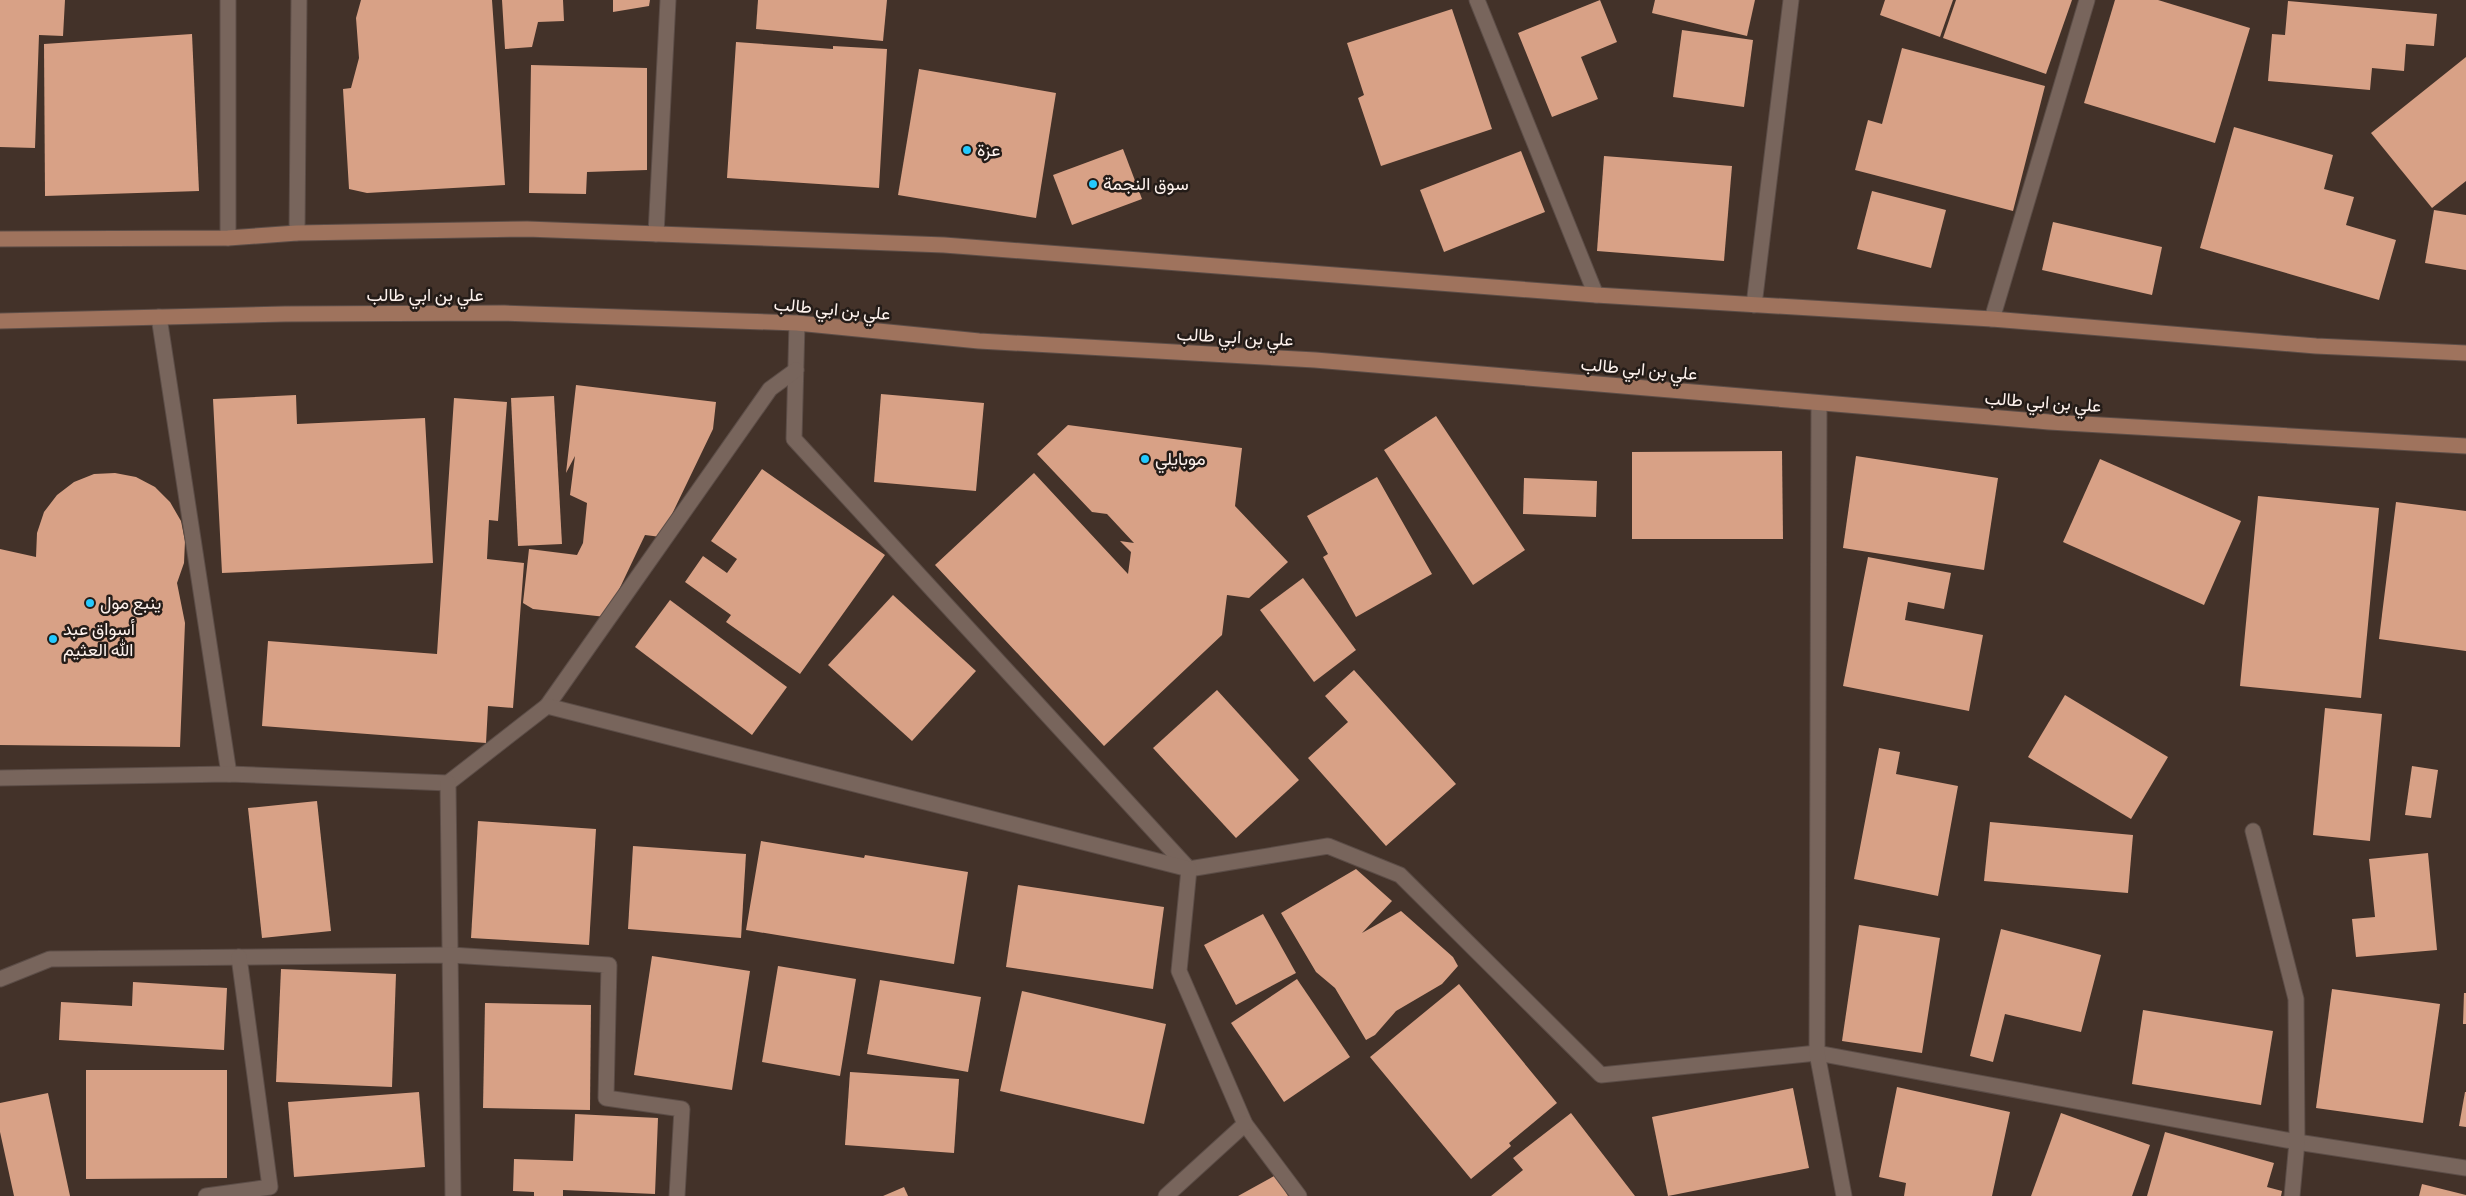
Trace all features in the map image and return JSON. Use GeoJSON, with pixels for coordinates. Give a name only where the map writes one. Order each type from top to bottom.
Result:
{"type":"FeatureCollection","features":[{"type":"Feature","properties":{"kind":"main road"},"geometry":{"type":"LineString","coordinates":[[0,239],[228,238],[297,233],[527,229],[944,246],[1596,295],[1992,319],[2316,346],[2466,354]]}},
{"type":"Feature","properties":{"kind":"main road","name":"علي بن ابي طالب"},"geometry":{"type":"LineString","coordinates":[[0,321],[286,314],[504,313],[797,323],[979,341],[1315,360],[2049,422],[2466,446]]}},
{"type":"Feature","properties":{"kind":"street"},"geometry":{"type":"LineString","coordinates":[[228,0],[228,238]]}},
{"type":"Feature","properties":{"kind":"street"},"geometry":{"type":"LineString","coordinates":[[297,233],[299,0]]}},
{"type":"Feature","properties":{"kind":"street"},"geometry":{"type":"LineString","coordinates":[[656,234],[668,0]]}},
{"type":"Feature","properties":{"kind":"street"},"geometry":{"type":"LineString","coordinates":[[1477,0],[1596,295]]}},
{"type":"Feature","properties":{"kind":"street"},"geometry":{"type":"LineString","coordinates":[[1754,305],[1791,0]]}},
{"type":"Feature","properties":{"kind":"street"},"geometry":{"type":"LineString","coordinates":[[1992,319],[2087,0]]}},
{"type":"Feature","properties":{"kind":"street"},"geometry":{"type":"LineString","coordinates":[[159,317],[229,774]]}},
{"type":"Feature","properties":{"kind":"street"},"geometry":{"type":"LineString","coordinates":[[797,323],[794,440],[1189,869],[1179,971],[1245,1124],[1299,1196]]}},
{"type":"Feature","properties":{"kind":"street"},"geometry":{"type":"LineString","coordinates":[[0,778],[229,774],[448,783],[547,706],[770,389],[796,370]]}},
{"type":"Feature","properties":{"kind":"street"},"geometry":{"type":"LineString","coordinates":[[1819,404],[1817,1053],[1844,1196]]}},
{"type":"Feature","properties":{"kind":"street"},"geometry":{"type":"LineString","coordinates":[[547,706],[1189,869],[1328,846],[1400,875],[1601,1075],[1817,1053],[2297,1142],[2466,1168]]}},
{"type":"Feature","properties":{"kind":"street"},"geometry":{"type":"LineString","coordinates":[[448,783],[453,1196]]}},
{"type":"Feature","properties":{"kind":"street"},"geometry":{"type":"LineString","coordinates":[[2253,831],[2296,999],[2297,1142],[2292,1196]]}},
{"type":"Feature","properties":{"kind":"street"},"geometry":{"type":"LineString","coordinates":[[0,979],[50,959],[450,955],[609,965],[606,1098],[682,1109],[677,1196]]}},
{"type":"Feature","properties":{"kind":"street"},"geometry":{"type":"LineString","coordinates":[[206,1196],[270,1187],[239,957]]}},
{"type":"Feature","properties":{"kind":"street"},"geometry":{"type":"LineString","coordinates":[[1166,1196],[1245,1124]]}},
{"type":"Feature","properties":{"kind":"building"},"geometry":{"type":"Polygon","coordinates":[[[0,0],[65,0],[63,36],[39,35],[35,148],[0,147],[0,0]]]}},
{"type":"Feature","properties":{"kind":"building"},"geometry":{"type":"Polygon","coordinates":[[[361,0],[492,0],[505,185],[367,193],[349,189],[343,89],[351,88],[359,58],[356,18],[361,0]]]}},
{"type":"Feature","properties":{"kind":"building"},"geometry":{"type":"Polygon","coordinates":[[[502,0],[563,0],[564,21],[538,22],[532,47],[505,49],[502,0]]]}},
{"type":"Feature","properties":{"kind":"building"},"geometry":{"type":"Polygon","coordinates":[[[613,0],[650,0],[649,6],[613,12],[613,0]]]}},
{"type":"Feature","properties":{"kind":"building"},"geometry":{"type":"Polygon","coordinates":[[[758,0],[887,0],[883,41],[756,29],[758,0]]]}},
{"type":"Feature","properties":{"kind":"building"},"geometry":{"type":"Polygon","coordinates":[[[1600,0],[1617,42],[1581,57],[1598,99],[1552,117],[1518,33],[1600,0]]]}},
{"type":"Feature","properties":{"kind":"building"},"geometry":{"type":"Polygon","coordinates":[[[1655,0],[1755,0],[1747,36],[1652,13],[1655,0]]]}},
{"type":"Feature","properties":{"kind":"building"},"geometry":{"type":"Polygon","coordinates":[[[1885,0],[1953,0],[1940,37],[1880,15],[1885,0]]]}},
{"type":"Feature","properties":{"kind":"building"},"geometry":{"type":"Polygon","coordinates":[[[1956,0],[2072,0],[2046,74],[1943,38],[1956,0]]]}},
{"type":"Feature","properties":{"kind":"building"},"geometry":{"type":"Polygon","coordinates":[[[2115,0],[2158,0],[2250,28],[2215,143],[2084,103],[2115,0]]]}},
{"type":"Feature","properties":{"kind":"building"},"geometry":{"type":"Polygon","coordinates":[[[2288,1],[2437,14],[2434,46],[2406,44],[2404,71],[2372,68],[2370,90],[2268,81],[2272,34],[2285,35],[2288,1]]]}},
{"type":"Feature","properties":{"kind":"building"},"geometry":{"type":"Polygon","coordinates":[[[1452,9],[1492,129],[1381,166],[1358,98],[1364,95],[1347,43],[1452,9]]]}},
{"type":"Feature","properties":{"kind":"building"},"geometry":{"type":"Polygon","coordinates":[[[1682,30],[1753,40],[1744,107],[1673,97],[1682,30]]]}},
{"type":"Feature","properties":{"kind":"building"},"geometry":{"type":"Polygon","coordinates":[[[192,34],[199,191],[45,196],[44,44],[192,34]]]}},
{"type":"Feature","properties":{"kind":"building"},"geometry":{"type":"Polygon","coordinates":[[[736,42],[833,49],[833,46],[887,49],[879,188],[727,178],[736,42]]]}},
{"type":"Feature","properties":{"kind":"building"},"geometry":{"type":"Polygon","coordinates":[[[1902,48],[2045,86],[2013,211],[1855,170],[1868,120],[1882,124],[1902,48]]]}},
{"type":"Feature","properties":{"kind":"building"},"geometry":{"type":"Polygon","coordinates":[[[2466,57],[2466,181],[2432,208],[2371,133],[2466,57]]]}},
{"type":"Feature","properties":{"kind":"building"},"geometry":{"type":"Polygon","coordinates":[[[531,65],[647,68],[647,170],[587,172],[586,194],[529,193],[531,65]]]}},
{"type":"Feature","properties":{"kind":"building"},"geometry":{"type":"Polygon","coordinates":[[[919,69],[1056,93],[1036,218],[898,195],[919,69]]]}},
{"type":"Feature","properties":{"kind":"building"},"geometry":{"type":"Polygon","coordinates":[[[2234,127],[2333,155],[2324,189],[2354,197],[2346,225],[2396,240],[2379,300],[2200,248],[2234,127]]]}},
{"type":"Feature","properties":{"kind":"building"},"geometry":{"type":"Polygon","coordinates":[[[1123,149],[1142,199],[1072,225],[1053,175],[1123,149]]]}},
{"type":"Feature","properties":{"kind":"building"},"geometry":{"type":"Polygon","coordinates":[[[1521,151],[1545,212],[1444,252],[1420,190],[1521,151]]]}},
{"type":"Feature","properties":{"kind":"building"},"geometry":{"type":"Polygon","coordinates":[[[1604,156],[1732,166],[1724,261],[1597,251],[1604,156]]]}},
{"type":"Feature","properties":{"kind":"building"},"geometry":{"type":"Polygon","coordinates":[[[1872,191],[1946,210],[1931,268],[1857,249],[1872,191]]]}},
{"type":"Feature","properties":{"kind":"building"},"geometry":{"type":"Polygon","coordinates":[[[2434,210],[2466,215],[2466,270],[2425,263],[2434,210]]]}},
{"type":"Feature","properties":{"kind":"building"},"geometry":{"type":"Polygon","coordinates":[[[2053,222],[2162,247],[2152,295],[2042,270],[2053,222]]]}},
{"type":"Feature","properties":{"kind":"building"},"geometry":{"type":"Polygon","coordinates":[[[576,385],[716,402],[713,429],[661,537],[645,535],[606,617],[533,609],[523,603],[529,549],[577,555],[583,543],[587,503],[570,495],[575,456],[566,473],[576,385]]]}},
{"type":"Feature","properties":{"kind":"building"},"geometry":{"type":"Polygon","coordinates":[[[881,394],[984,403],[976,491],[874,482],[881,394]]]}},
{"type":"Feature","properties":{"kind":"building"},"geometry":{"type":"Polygon","coordinates":[[[296,395],[297,424],[425,418],[433,563],[222,573],[213,399],[296,395]]]}},
{"type":"Feature","properties":{"kind":"building"},"geometry":{"type":"Polygon","coordinates":[[[554,396],[562,544],[518,546],[511,398],[554,396]]]}},
{"type":"Feature","properties":{"kind":"building"},"geometry":{"type":"Polygon","coordinates":[[[454,398],[507,402],[498,521],[489,520],[487,559],[524,563],[513,708],[488,706],[486,743],[262,726],[268,641],[437,654],[454,398]]]}},
{"type":"Feature","properties":{"kind":"building"},"geometry":{"type":"Polygon","coordinates":[[[1436,416],[1525,550],[1473,585],[1384,450],[1436,416]]]}},
{"type":"Feature","properties":{"kind":"building"},"geometry":{"type":"Polygon","coordinates":[[[1068,425],[1242,448],[1235,506],[1288,562],[1249,598],[1227,595],[1222,635],[1104,746],[935,565],[1034,473],[1128,574],[1131,552],[1120,541],[1134,543],[1107,514],[1092,512],[1037,454],[1068,425]]]}},
{"type":"Feature","properties":{"kind":"building"},"geometry":{"type":"Polygon","coordinates":[[[1782,451],[1783,539],[1632,539],[1632,452],[1782,451]]]}},
{"type":"Feature","properties":{"kind":"building"},"geometry":{"type":"Polygon","coordinates":[[[1856,456],[1998,478],[1984,570],[1843,548],[1856,456]]]}},
{"type":"Feature","properties":{"kind":"building"},"geometry":{"type":"Polygon","coordinates":[[[2100,459],[2241,521],[2204,605],[2063,542],[2100,459]]]}},
{"type":"Feature","properties":{"kind":"building"},"geometry":{"type":"Polygon","coordinates":[[[762,469],[885,555],[800,674],[726,622],[731,615],[685,582],[703,556],[727,573],[737,559],[711,541],[762,469]]]}},
{"type":"Feature","properties":{"kind":"building","name":"ينبع مول"},"geometry":{"type":"Polygon","coordinates":[[[115,473],[136,477],[155,487],[170,502],[181,521],[185,541],[184,563],[177,583],[185,623],[180,747],[0,745],[0,549],[36,557],[37,533],[44,512],[57,495],[74,482],[94,474],[115,473]]]}},
{"type":"Feature","properties":{"kind":"building"},"geometry":{"type":"Polygon","coordinates":[[[1377,477],[1432,574],[1356,617],[1323,557],[1328,554],[1307,516],[1377,477]]]}},
{"type":"Feature","properties":{"kind":"building"},"geometry":{"type":"Polygon","coordinates":[[[1524,478],[1597,481],[1596,517],[1523,514],[1524,478]]]}},
{"type":"Feature","properties":{"kind":"building"},"geometry":{"type":"Polygon","coordinates":[[[2258,496],[2379,508],[2361,698],[2240,686],[2258,496]]]}},
{"type":"Feature","properties":{"kind":"building"},"geometry":{"type":"Polygon","coordinates":[[[2396,502],[2466,511],[2466,651],[2379,639],[2396,502]]]}},
{"type":"Feature","properties":{"kind":"building"},"geometry":{"type":"Polygon","coordinates":[[[1868,557],[1951,573],[1944,609],[1908,602],[1905,620],[1983,635],[1969,711],[1843,686],[1868,557]]]}},
{"type":"Feature","properties":{"kind":"building"},"geometry":{"type":"Polygon","coordinates":[[[1303,578],[1356,650],[1314,682],[1260,610],[1303,578]]]}},
{"type":"Feature","properties":{"kind":"building"},"geometry":{"type":"Polygon","coordinates":[[[893,595],[976,671],[912,741],[828,665],[893,595]]]}},
{"type":"Feature","properties":{"kind":"building"},"geometry":{"type":"Polygon","coordinates":[[[670,600],[787,687],[752,735],[635,647],[670,600]]]}},
{"type":"Feature","properties":{"kind":"building"},"geometry":{"type":"Polygon","coordinates":[[[1354,670],[1456,784],[1386,846],[1308,758],[1348,722],[1325,696],[1354,670]]]}},
{"type":"Feature","properties":{"kind":"building"},"geometry":{"type":"Polygon","coordinates":[[[1217,690],[1299,780],[1236,838],[1153,748],[1217,690]]]}},
{"type":"Feature","properties":{"kind":"building"},"geometry":{"type":"Polygon","coordinates":[[[2065,695],[2168,757],[2131,819],[2028,757],[2065,695]]]}},
{"type":"Feature","properties":{"kind":"building"},"geometry":{"type":"Polygon","coordinates":[[[2325,708],[2382,714],[2370,841],[2313,835],[2325,708]]]}},
{"type":"Feature","properties":{"kind":"building"},"geometry":{"type":"Polygon","coordinates":[[[1879,748],[1900,752],[1896,774],[1958,786],[1938,896],[1854,879],[1879,748]]]}},
{"type":"Feature","properties":{"kind":"building"},"geometry":{"type":"Polygon","coordinates":[[[2412,766],[2438,770],[2431,818],[2405,815],[2412,766]]]}},
{"type":"Feature","properties":{"kind":"building"},"geometry":{"type":"Polygon","coordinates":[[[317,801],[331,931],[262,938],[248,808],[317,801]]]}},
{"type":"Feature","properties":{"kind":"building"},"geometry":{"type":"Polygon","coordinates":[[[478,821],[596,829],[589,945],[471,938],[478,821]]]}},
{"type":"Feature","properties":{"kind":"building"},"geometry":{"type":"Polygon","coordinates":[[[1990,822],[2133,835],[2128,893],[1984,881],[1990,822]]]}},
{"type":"Feature","properties":{"kind":"building"},"geometry":{"type":"Polygon","coordinates":[[[761,841],[864,858],[865,855],[968,872],[954,964],[746,930],[761,841]]]}},
{"type":"Feature","properties":{"kind":"building"},"geometry":{"type":"Polygon","coordinates":[[[633,846],[746,854],[741,938],[628,929],[633,846]]]}},
{"type":"Feature","properties":{"kind":"building"},"geometry":{"type":"Polygon","coordinates":[[[2428,853],[2437,950],[2356,957],[2352,919],[2375,917],[2369,859],[2428,853]]]}},
{"type":"Feature","properties":{"kind":"building"},"geometry":{"type":"Polygon","coordinates":[[[1356,869],[1392,901],[1362,933],[1401,911],[1453,957],[1458,966],[1442,984],[1396,1011],[1375,1035],[1366,1040],[1335,988],[1316,972],[1281,913],[1356,869]]]}},
{"type":"Feature","properties":{"kind":"building"},"geometry":{"type":"Polygon","coordinates":[[[1018,885],[1164,907],[1153,989],[1006,967],[1018,885]]]}},
{"type":"Feature","properties":{"kind":"building"},"geometry":{"type":"Polygon","coordinates":[[[1263,914],[1296,973],[1236,1005],[1204,945],[1263,914]]]}},
{"type":"Feature","properties":{"kind":"building"},"geometry":{"type":"Polygon","coordinates":[[[1859,925],[1940,938],[1922,1053],[1842,1041],[1859,925]]]}},
{"type":"Feature","properties":{"kind":"building"},"geometry":{"type":"Polygon","coordinates":[[[2001,929],[2101,955],[2081,1032],[2005,1014],[1993,1062],[1970,1056],[2001,929]]]}},
{"type":"Feature","properties":{"kind":"building"},"geometry":{"type":"Polygon","coordinates":[[[652,956],[750,971],[732,1090],[634,1075],[652,956]]]}},
{"type":"Feature","properties":{"kind":"building"},"geometry":{"type":"Polygon","coordinates":[[[778,966],[856,979],[840,1076],[762,1062],[778,966]]]}},
{"type":"Feature","properties":{"kind":"building"},"geometry":{"type":"Polygon","coordinates":[[[281,969],[396,974],[392,1087],[276,1082],[281,969]]]}},
{"type":"Feature","properties":{"kind":"building"},"geometry":{"type":"Polygon","coordinates":[[[1297,979],[1350,1057],[1284,1102],[1231,1023],[1297,979]]]}},
{"type":"Feature","properties":{"kind":"building"},"geometry":{"type":"Polygon","coordinates":[[[880,980],[981,997],[968,1072],[867,1054],[880,980]]]}},
{"type":"Feature","properties":{"kind":"building"},"geometry":{"type":"Polygon","coordinates":[[[133,982],[227,988],[224,1050],[59,1040],[61,1002],[132,1006],[133,982]]]}},
{"type":"Feature","properties":{"kind":"building"},"geometry":{"type":"Polygon","coordinates":[[[1459,984],[1557,1103],[1509,1143],[1511,1146],[1471,1179],[1370,1057],[1459,984]]]}},
{"type":"Feature","properties":{"kind":"building"},"geometry":{"type":"Polygon","coordinates":[[[2332,989],[2440,1004],[2423,1123],[2316,1108],[2332,989]]]}},
{"type":"Feature","properties":{"kind":"building"},"geometry":{"type":"Polygon","coordinates":[[[1022,991],[1166,1024],[1144,1124],[1000,1091],[1022,991]]]}},
{"type":"Feature","properties":{"kind":"building"},"geometry":{"type":"Polygon","coordinates":[[[2464,993],[2466,993],[2466,1024],[2463,1024],[2464,993]]]}},
{"type":"Feature","properties":{"kind":"building"},"geometry":{"type":"Polygon","coordinates":[[[485,1003],[591,1005],[590,1110],[483,1108],[485,1003]]]}},
{"type":"Feature","properties":{"kind":"building"},"geometry":{"type":"Polygon","coordinates":[[[2143,1010],[2273,1031],[2261,1105],[2132,1084],[2143,1010]]]}},
{"type":"Feature","properties":{"kind":"building"},"geometry":{"type":"Polygon","coordinates":[[[86,1070],[227,1070],[227,1178],[86,1179],[86,1070]]]}},
{"type":"Feature","properties":{"kind":"building"},"geometry":{"type":"Polygon","coordinates":[[[850,1072],[959,1079],[954,1153],[845,1145],[850,1072]]]}},
{"type":"Feature","properties":{"kind":"building"},"geometry":{"type":"Polygon","coordinates":[[[1897,1087],[2010,1112],[1992,1196],[1904,1196],[1906,1183],[1879,1177],[1897,1087]]]}},
{"type":"Feature","properties":{"kind":"building"},"geometry":{"type":"Polygon","coordinates":[[[1793,1088],[1809,1168],[1668,1196],[1652,1117],[1793,1088]]]}},
{"type":"Feature","properties":{"kind":"building"},"geometry":{"type":"Polygon","coordinates":[[[419,1092],[425,1167],[294,1177],[288,1102],[419,1092]]]}},
{"type":"Feature","properties":{"kind":"building"},"geometry":{"type":"Polygon","coordinates":[[[2466,1092],[2466,1127],[2459,1126],[2466,1092]]]}},
{"type":"Feature","properties":{"kind":"building"},"geometry":{"type":"Polygon","coordinates":[[[48,1093],[70,1196],[14,1196],[0,1132],[0,1103],[48,1093]]]}},
{"type":"Feature","properties":{"kind":"building"},"geometry":{"type":"Polygon","coordinates":[[[1571,1113],[1635,1196],[1491,1196],[1523,1170],[1513,1158],[1571,1113]]]}},
{"type":"Feature","properties":{"kind":"building"},"geometry":{"type":"Polygon","coordinates":[[[2061,1113],[2150,1145],[2132,1196],[2031,1196],[2061,1113]]]}},
{"type":"Feature","properties":{"kind":"building"},"geometry":{"type":"Polygon","coordinates":[[[575,1114],[658,1118],[655,1194],[563,1190],[563,1196],[534,1196],[534,1192],[513,1191],[514,1159],[573,1161],[575,1114]]]}},
{"type":"Feature","properties":{"kind":"building"},"geometry":{"type":"Polygon","coordinates":[[[2165,1132],[2274,1163],[2267,1187],[2282,1191],[2281,1196],[2147,1196],[2165,1132]]]}},
{"type":"Feature","properties":{"kind":"building"},"geometry":{"type":"Polygon","coordinates":[[[1276,1175],[1288,1196],[1238,1196],[1276,1175]]]}},
{"type":"Feature","properties":{"kind":"building"},"geometry":{"type":"Polygon","coordinates":[[[2422,1184],[2466,1195],[2466,1196],[2419,1196],[2422,1184]]]}},
{"type":"Feature","properties":{"kind":"building"},"geometry":{"type":"Polygon","coordinates":[[[904,1187],[908,1196],[883,1196],[904,1187]]]}},
{"type":"Feature","properties":{"kind":"place","name":"عزة"},"geometry":{"type":"Point","coordinates":[967,150]}},
{"type":"Feature","properties":{"kind":"place","name":"سوق النجمة"},"geometry":{"type":"Point","coordinates":[1093,184]}},
{"type":"Feature","properties":{"kind":"place","name":"موبايلي"},"geometry":{"type":"Point","coordinates":[1145,459]}},
{"type":"Feature","properties":{"kind":"place","name":"ينبع مول"},"geometry":{"type":"Point","coordinates":[90,603]}},
{"type":"Feature","properties":{"kind":"place","name":"أسواق عبد الله العثيم"},"geometry":{"type":"Point","coordinates":[53,639]}}]}
